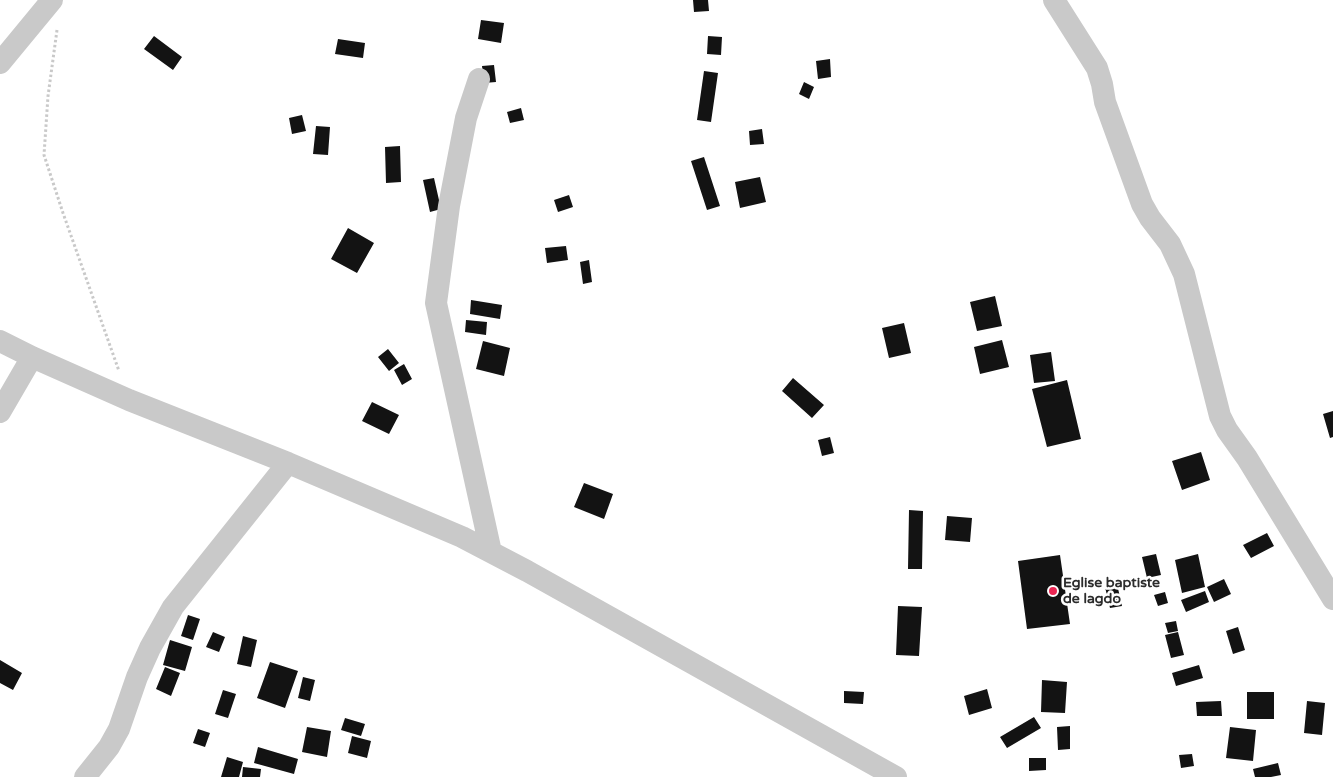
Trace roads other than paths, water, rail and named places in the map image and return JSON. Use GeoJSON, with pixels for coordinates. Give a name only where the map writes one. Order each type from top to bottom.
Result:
{"type":"FeatureCollection","features":[{"type":"Feature","properties":{"kind":"street"},"geometry":{"type":"LineString","coordinates":[[0,63],[52,0]]}},
{"type":"Feature","properties":{"kind":"street"},"geometry":{"type":"LineString","coordinates":[[1054,0],[1097,68],[1105,102],[1142,204],[1170,244],[1184,274],[1220,416],[1333,599]]}},
{"type":"Feature","properties":{"kind":"street"},"geometry":{"type":"LineString","coordinates":[[479,79],[466,118],[449,206],[436,303],[491,552]]}},
{"type":"Feature","properties":{"kind":"street"},"geometry":{"type":"LineString","coordinates":[[0,341],[129,400],[288,463],[491,552],[536,575],[892,776]]}},
{"type":"Feature","properties":{"kind":"street"},"geometry":{"type":"LineString","coordinates":[[0,412],[32,357]]}},
{"type":"Feature","properties":{"kind":"street"},"geometry":{"type":"LineString","coordinates":[[85,777],[109,747],[119,730],[146,655],[174,606],[288,463]]}},
{"type":"Feature","properties":{"kind":"place","name":"Eglise baptiste de lagdo"},"geometry":{"type":"Point","coordinates":[1053,591]}}]}
